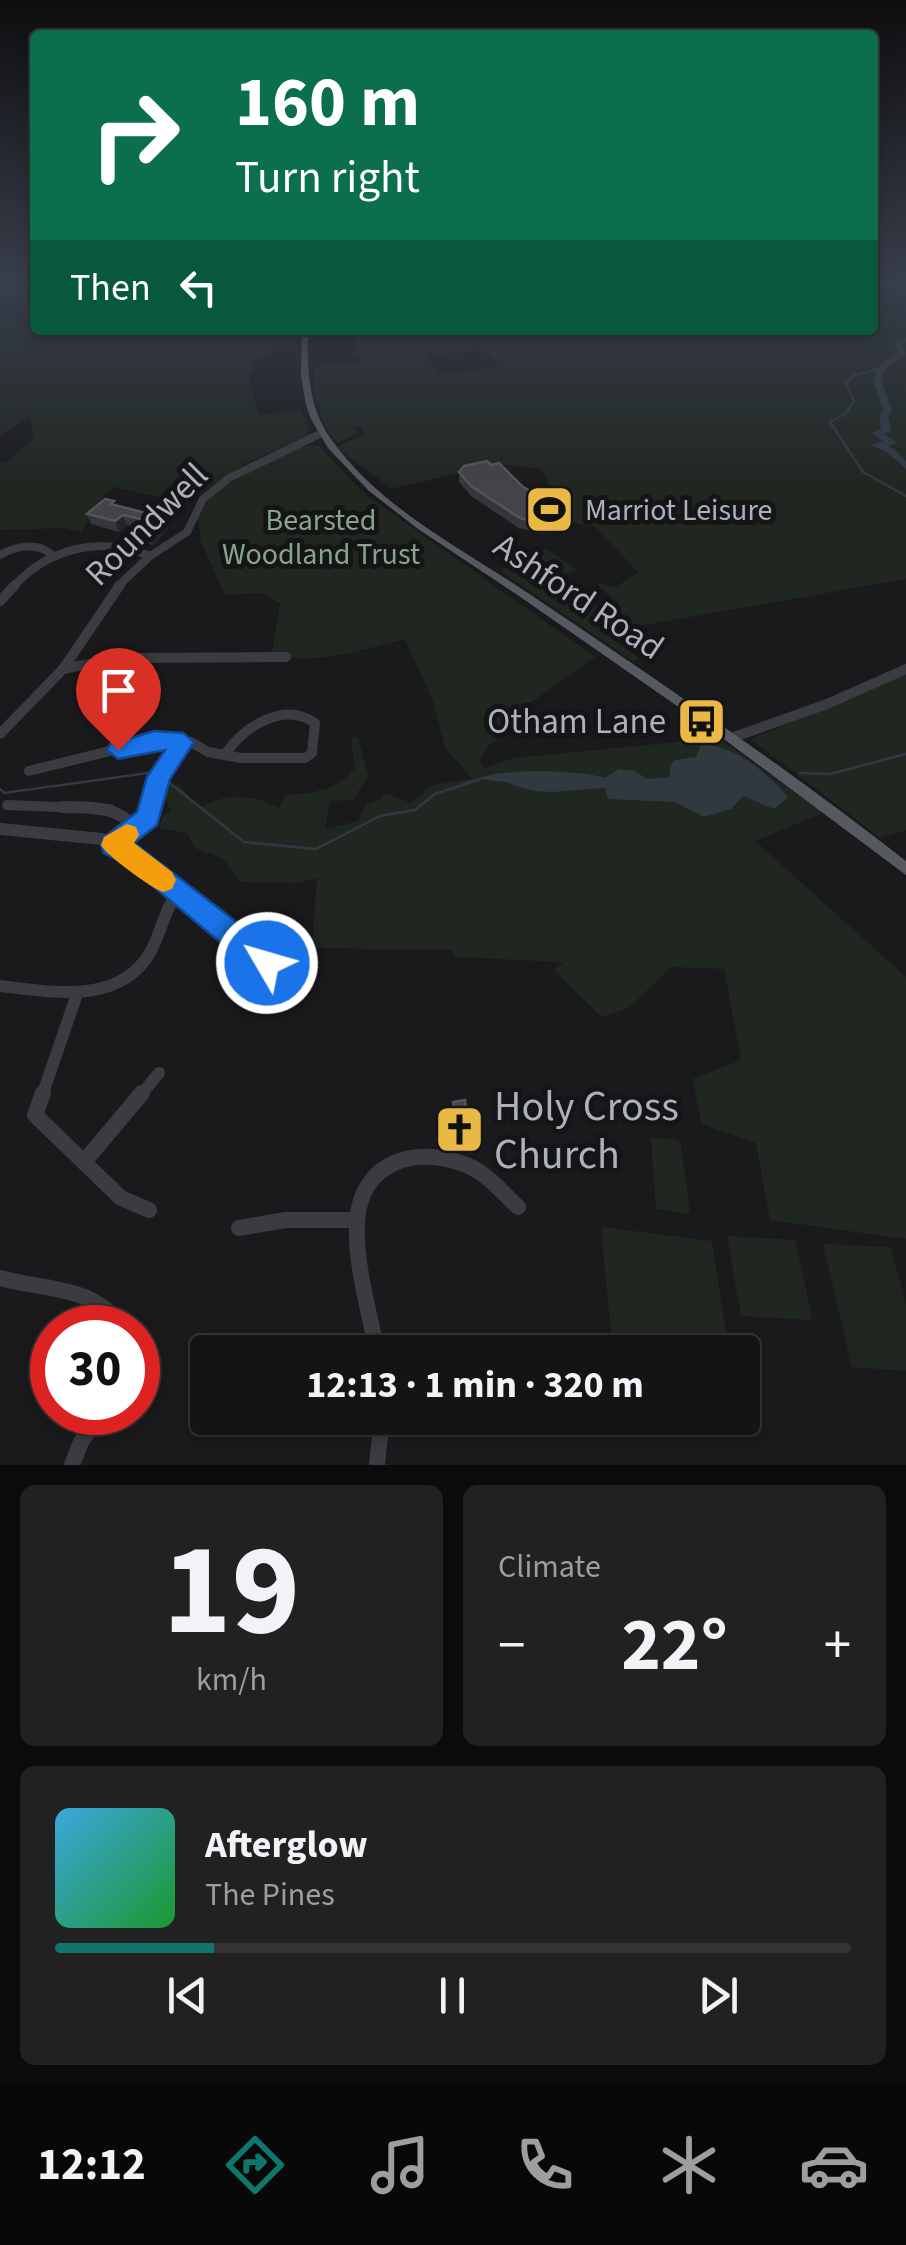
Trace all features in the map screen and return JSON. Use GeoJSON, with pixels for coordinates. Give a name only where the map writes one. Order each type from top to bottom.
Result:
{"type":"FeatureCollection","features":[{"type":"Feature","properties":{"kind":"main road","name":"Ashford Road"},"geometry":{"type":"LineString","coordinates":[[305,349],[305,386],[324,436],[354,470],[417,522],[734,737],[903,862]]}},
{"type":"Feature","properties":{"kind":"street","name":"Roundwell"},"geometry":{"type":"LineString","coordinates":[[0,734],[4,722],[64,669],[110,594],[150,556],[187,532],[203,498],[229,478],[324,436]]}},
{"type":"Feature","properties":{"kind":"street"},"geometry":{"type":"LineString","coordinates":[[0,601],[37,562],[51,554],[105,541],[150,556]]}},
{"type":"Feature","properties":{"kind":"street"},"geometry":{"type":"LineString","coordinates":[[0,556],[12,548],[32,547],[51,554]]}},
{"type":"Feature","properties":{"kind":"street"},"geometry":{"type":"LineString","coordinates":[[64,669],[120,658],[222,664],[286,657]]}},
{"type":"Feature","properties":{"kind":"street"},"geometry":{"type":"LineString","coordinates":[[734,737],[828,704],[906,669]]}},
{"type":"Feature","properties":{"kind":"street"},"geometry":{"type":"LineString","coordinates":[[29,771],[143,742],[183,742],[208,752],[260,759],[304,758],[312,754],[314,723],[299,715],[259,722],[236,736],[226,753]]}},
{"type":"Feature","properties":{"kind":"street"},"geometry":{"type":"LineString","coordinates":[[114,845],[148,818],[159,777],[183,742]]}},
{"type":"Feature","properties":{"kind":"street"},"geometry":{"type":"LineString","coordinates":[[7,805],[106,808],[122,813],[136,828]]}},
{"type":"Feature","properties":{"kind":"street"},"geometry":{"type":"LineString","coordinates":[[0,829],[102,838],[138,858],[267,963]]}},
{"type":"Feature","properties":{"kind":"street"},"geometry":{"type":"LineString","coordinates":[[0,986],[77,994],[101,991],[139,968],[177,892]]}},
{"type":"Feature","properties":{"kind":"street"},"geometry":{"type":"LineString","coordinates":[[77,994],[36,1115],[121,1198],[148,1210]]}},
{"type":"Feature","properties":{"kind":"street"},"geometry":{"type":"LineString","coordinates":[[84,1162],[159,1073]]}},
{"type":"Feature","properties":{"kind":"street"},"geometry":{"type":"LineString","coordinates":[[375,1335],[356,1220],[361,1196],[381,1166],[409,1155],[473,1168],[518,1207]]}},
{"type":"Feature","properties":{"kind":"street"},"geometry":{"type":"LineString","coordinates":[[239,1228],[286,1220],[356,1220]]}},
{"type":"Feature","properties":{"kind":"street"},"geometry":{"type":"LineString","coordinates":[[0,1278],[63,1286],[99,1305]]}},
{"type":"Feature","properties":{"kind":"street"},"geometry":{"type":"LineString","coordinates":[[72,1465],[86,1435]]}},
{"type":"Feature","properties":{"kind":"street"},"geometry":{"type":"LineString","coordinates":[[377,1465],[380,1435]]}},
{"type":"Feature","properties":{"kind":"green space"},"geometry":{"type":"Polygon","coordinates":[[[0,349],[280,349],[258,358],[249,374],[259,415],[301,410],[309,428],[307,436],[245,464],[186,503],[114,487],[104,495],[81,532],[65,528],[0,530],[0,463],[7,462],[33,439],[30,415],[0,437],[0,349]]]}},
{"type":"Feature","properties":{"kind":"green space"},"geometry":{"type":"Polygon","coordinates":[[[353,349],[906,349],[906,579],[604,632],[640,659],[633,661],[500,571],[547,549],[577,570],[547,581],[582,608],[606,605],[610,596],[597,583],[616,587],[638,572],[595,527],[566,521],[541,469],[497,464],[391,489],[336,447],[364,435],[360,426],[354,428],[359,433],[337,443],[330,434],[316,397],[313,366],[363,362],[362,357],[352,357],[353,349]],[[482,350],[426,356],[438,374],[474,370],[483,374],[480,368],[501,365],[482,350]]]}},
{"type":"Feature","properties":{"kind":"green space","name":"Bearsted Woodland Trust"},"geometry":{"type":"Polygon","coordinates":[[[296,446],[319,446],[365,494],[595,657],[513,715],[519,722],[489,745],[479,762],[484,768],[514,758],[719,738],[823,813],[755,841],[906,977],[906,1239],[770,1220],[756,1143],[701,1124],[693,1079],[741,1060],[724,969],[671,967],[629,1008],[602,1017],[554,970],[564,962],[454,957],[452,950],[312,948],[317,878],[295,883],[241,882],[222,858],[195,848],[187,833],[159,828],[163,816],[171,812],[162,788],[179,784],[199,809],[239,797],[279,808],[285,795],[315,792],[341,782],[355,768],[351,738],[358,737],[368,776],[353,800],[330,801],[325,829],[358,821],[366,804],[380,800],[386,793],[411,803],[432,785],[472,779],[445,747],[433,701],[405,639],[320,658],[286,657],[272,653],[280,603],[262,593],[225,595],[201,541],[198,517],[213,493],[296,446]]]}},
{"type":"Feature","properties":{"kind":"green space"},"geometry":{"type":"Polygon","coordinates":[[[906,673],[906,830],[880,838],[751,739],[906,673]]]}},
{"type":"Feature","properties":{"kind":"green space"},"geometry":{"type":"Polygon","coordinates":[[[651,1138],[677,1140],[681,1145],[690,1212],[687,1214],[656,1209],[651,1138]]]}},
{"type":"Feature","properties":{"kind":"green space"},"geometry":{"type":"Polygon","coordinates":[[[601,1227],[712,1241],[726,1335],[611,1335],[601,1227]]]}},
{"type":"Feature","properties":{"kind":"green space"},"geometry":{"type":"Polygon","coordinates":[[[727,1236],[795,1240],[812,1316],[809,1320],[741,1316],[727,1236]]]}},
{"type":"Feature","properties":{"kind":"green space"},"geometry":{"type":"Polygon","coordinates":[[[823,1244],[891,1247],[906,1305],[906,1371],[852,1367],[823,1244]]]}},
{"type":"Feature","properties":{"kind":"shaded area"},"geometry":{"type":"Polygon","coordinates":[[[701,745],[738,755],[788,797],[774,809],[743,796],[731,809],[704,817],[675,802],[608,799],[605,788],[546,792],[481,778],[542,771],[605,778],[619,769],[648,779],[670,777],[670,766],[675,760],[696,757],[701,745]]]}},
{"type":"Feature","properties":{"kind":"building"},"geometry":{"type":"Polygon","coordinates":[[[487,461],[491,465],[499,463],[523,487],[564,508],[556,522],[543,524],[520,518],[471,486],[459,472],[464,466],[487,461]]]}},
{"type":"Feature","properties":{"kind":"building"},"geometry":{"type":"Polygon","coordinates":[[[105,499],[165,518],[149,535],[132,530],[141,519],[123,515],[115,521],[87,514],[105,499]]]}},
{"type":"Feature","properties":{"kind":"building","name":"Holy Cross Church"},"geometry":{"type":"Polygon","coordinates":[[[465,1100],[466,1110],[473,1109],[474,1116],[468,1117],[471,1132],[477,1131],[478,1138],[470,1139],[471,1149],[451,1143],[446,1110],[454,1109],[453,1102],[465,1100]]]}},
{"type":"Feature","properties":{"kind":"waterway"},"geometry":{"type":"LineString","coordinates":[[900,349],[902,354],[882,368],[877,380],[888,411],[883,415],[886,431],[876,433],[893,443],[876,445],[891,451],[906,466]]}},
{"type":"Feature","properties":{"kind":"waterway"},"geometry":{"type":"LineString","coordinates":[[882,368],[855,375],[845,383],[854,401],[846,413],[830,422],[863,472],[906,496]]}},
{"type":"Feature","properties":{"kind":"waterway"},"geometry":{"type":"LineString","coordinates":[[800,773],[830,774],[906,754]]}},
{"type":"Feature","properties":{"kind":"waterway"},"geometry":{"type":"LineString","coordinates":[[0,789],[4,793],[155,772]]}},
{"type":"Feature","properties":{"kind":"waterway"},"geometry":{"type":"LineString","coordinates":[[162,777],[244,842],[316,849],[380,816],[415,810],[435,794],[483,778]]}},
{"type":"Feature","properties":{"kind":"slow traffic"},"geometry":{"type":"LineString","coordinates":[[127,835],[114,845],[138,858],[163,880]]}},
{"type":"Feature","properties":{"kind":"place","name":"Marriot Leisure"},"geometry":{"type":"Point","coordinates":[550,510]}},
{"type":"Feature","properties":{"kind":"place","name":"Otham Lane"},"geometry":{"type":"Point","coordinates":[701,721]}},
{"type":"Feature","properties":{"kind":"place","name":"Holy Cross Church"},"geometry":{"type":"Point","coordinates":[459,1129]}},
{"type":"Feature","properties":{"kind":"route"},"geometry":{"type":"LineString","coordinates":[[118,750],[154,740],[183,742],[159,777],[148,818],[114,845],[138,858],[267,963]]}}]}
